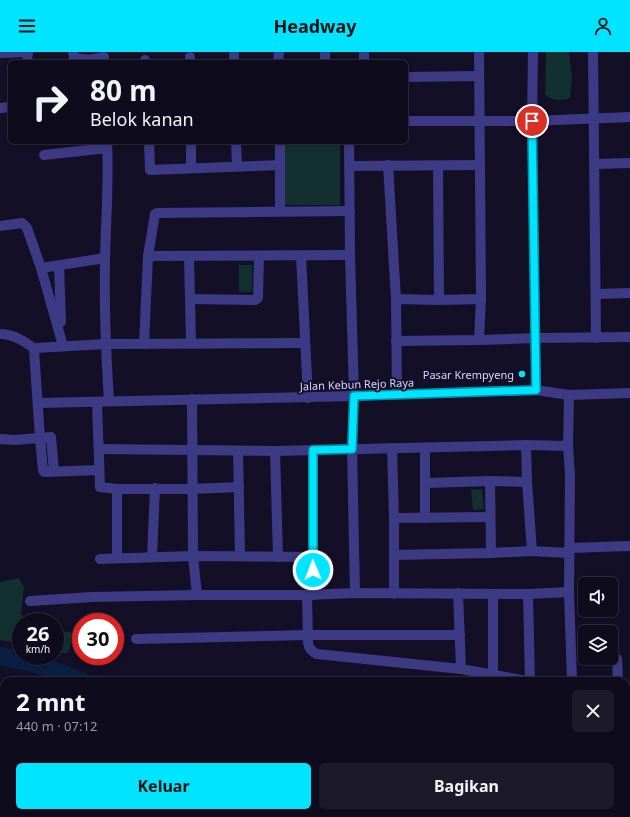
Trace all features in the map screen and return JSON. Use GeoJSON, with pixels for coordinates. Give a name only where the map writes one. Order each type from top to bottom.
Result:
{"type":"FeatureCollection","features":[{"type":"Feature","properties":{"kind":"street"},"geometry":{"type":"LineString","coordinates":[[0,53],[28,52]]}},
{"type":"Feature","properties":{"kind":"street"},"geometry":{"type":"LineString","coordinates":[[73,52],[74,58],[88,60],[107,57]]}},
{"type":"Feature","properties":{"kind":"street"},"geometry":{"type":"LineString","coordinates":[[479,52],[481,299],[479,340]]}},
{"type":"Feature","properties":{"kind":"street"},"geometry":{"type":"LineString","coordinates":[[533,52],[532,121],[536,390]]}},
{"type":"Feature","properties":{"kind":"street"},"geometry":{"type":"LineString","coordinates":[[592,52],[597,294],[596,338]]}},
{"type":"Feature","properties":{"kind":"street"},"geometry":{"type":"LineString","coordinates":[[408,77],[479,76]]}},
{"type":"Feature","properties":{"kind":"street"},"geometry":{"type":"LineString","coordinates":[[408,121],[532,121],[630,117]]}},
{"type":"Feature","properties":{"kind":"street"},"geometry":{"type":"LineString","coordinates":[[148,144],[150,170],[280,165]]}},
{"type":"Feature","properties":{"kind":"street"},"geometry":{"type":"LineString","coordinates":[[191,144],[191,168]]}},
{"type":"Feature","properties":{"kind":"street"},"geometry":{"type":"LineString","coordinates":[[236,144],[237,166]]}},
{"type":"Feature","properties":{"kind":"street"},"geometry":{"type":"LineString","coordinates":[[280,144],[280,211]]}},
{"type":"Feature","properties":{"kind":"street"},"geometry":{"type":"LineString","coordinates":[[349,144],[350,255],[354,396],[352,449],[355,593]]}},
{"type":"Feature","properties":{"kind":"street"},"geometry":{"type":"LineString","coordinates":[[44,155],[107,145],[108,179],[105,258],[106,344],[109,401]]}},
{"type":"Feature","properties":{"kind":"street"},"geometry":{"type":"LineString","coordinates":[[594,164],[630,163]]}},
{"type":"Feature","properties":{"kind":"street"},"geometry":{"type":"LineString","coordinates":[[388,165],[396,299],[397,395]]}},
{"type":"Feature","properties":{"kind":"street"},"geometry":{"type":"LineString","coordinates":[[350,166],[480,165]]}},
{"type":"Feature","properties":{"kind":"street"},"geometry":{"type":"LineString","coordinates":[[438,166],[439,300]]}},
{"type":"Feature","properties":{"kind":"street"},"geometry":{"type":"LineString","coordinates":[[144,344],[148,256],[154,216],[157,213],[350,211]]}},
{"type":"Feature","properties":{"kind":"street"},"geometry":{"type":"LineString","coordinates":[[0,226],[22,224],[26,226],[41,268],[62,343]]}},
{"type":"Feature","properties":{"kind":"street"},"geometry":{"type":"LineString","coordinates":[[148,256],[189,257],[350,255]]}},
{"type":"Feature","properties":{"kind":"street"},"geometry":{"type":"LineString","coordinates":[[190,299],[255,300],[258,298],[259,292],[259,256]]}},
{"type":"Feature","properties":{"kind":"street"},"geometry":{"type":"LineString","coordinates":[[301,256],[308,398]]}},
{"type":"Feature","properties":{"kind":"street"},"geometry":{"type":"LineString","coordinates":[[189,257],[191,343]]}},
{"type":"Feature","properties":{"kind":"street"},"geometry":{"type":"LineString","coordinates":[[41,268],[105,258]]}},
{"type":"Feature","properties":{"kind":"street"},"geometry":{"type":"LineString","coordinates":[[58,266],[62,343]]}},
{"type":"Feature","properties":{"kind":"street"},"geometry":{"type":"LineString","coordinates":[[597,294],[630,293]]}},
{"type":"Feature","properties":{"kind":"street"},"geometry":{"type":"LineString","coordinates":[[396,299],[481,299]]}},
{"type":"Feature","properties":{"kind":"street"},"geometry":{"type":"LineString","coordinates":[[0,334],[8,334],[15,337],[35,349]]}},
{"type":"Feature","properties":{"kind":"street"},"geometry":{"type":"LineString","coordinates":[[396,341],[630,337]]}},
{"type":"Feature","properties":{"kind":"street"},"geometry":{"type":"LineString","coordinates":[[35,349],[37,347],[62,343],[305,343]]}},
{"type":"Feature","properties":{"kind":"street"},"geometry":{"type":"LineString","coordinates":[[35,349],[40,438]]}},
{"type":"Feature","properties":{"kind":"street","name":"Jalan Kebun Rejo Raya"},"geometry":{"type":"LineString","coordinates":[[38,403],[308,398],[536,390],[569,395],[630,393]]}},
{"type":"Feature","properties":{"kind":"street"},"geometry":{"type":"LineString","coordinates":[[569,395],[569,592],[572,677]]}},
{"type":"Feature","properties":{"kind":"street"},"geometry":{"type":"LineString","coordinates":[[192,399],[192,556],[197,595]]}},
{"type":"Feature","properties":{"kind":"street"},"geometry":{"type":"LineString","coordinates":[[98,402],[99,486],[118,489],[192,489],[239,486]]}},
{"type":"Feature","properties":{"kind":"street"},"geometry":{"type":"LineString","coordinates":[[0,439],[15,440],[50,437],[52,438],[54,471],[100,470]]}},
{"type":"Feature","properties":{"kind":"street"},"geometry":{"type":"LineString","coordinates":[[99,449],[238,451],[526,445],[568,446]]}},
{"type":"Feature","properties":{"kind":"street"},"geometry":{"type":"LineString","coordinates":[[526,445],[532,551]]}},
{"type":"Feature","properties":{"kind":"street"},"geometry":{"type":"LineString","coordinates":[[392,448],[394,594]]}},
{"type":"Feature","properties":{"kind":"street"},"geometry":{"type":"LineString","coordinates":[[425,518],[426,448]]}},
{"type":"Feature","properties":{"kind":"street"},"geometry":{"type":"LineString","coordinates":[[275,450],[278,557]]}},
{"type":"Feature","properties":{"kind":"street"},"geometry":{"type":"LineString","coordinates":[[313,450],[313,557],[307,635],[309,648],[317,654],[461,669],[508,677]]}},
{"type":"Feature","properties":{"kind":"street"},"geometry":{"type":"LineString","coordinates":[[238,451],[240,556]]}},
{"type":"Feature","properties":{"kind":"street"},"geometry":{"type":"LineString","coordinates":[[426,483],[490,481],[527,482]]}},
{"type":"Feature","properties":{"kind":"street"},"geometry":{"type":"LineString","coordinates":[[490,481],[491,553]]}},
{"type":"Feature","properties":{"kind":"street"},"geometry":{"type":"LineString","coordinates":[[152,557],[155,488]]}},
{"type":"Feature","properties":{"kind":"street"},"geometry":{"type":"LineString","coordinates":[[117,558],[118,489]]}},
{"type":"Feature","properties":{"kind":"street"},"geometry":{"type":"LineString","coordinates":[[394,518],[490,517]]}},
{"type":"Feature","properties":{"kind":"street"},"geometry":{"type":"LineString","coordinates":[[394,555],[569,551],[630,546]]}},
{"type":"Feature","properties":{"kind":"street"},"geometry":{"type":"LineString","coordinates":[[100,558],[192,556],[313,557]]}},
{"type":"Feature","properties":{"kind":"street"},"geometry":{"type":"LineString","coordinates":[[30,601],[92,597],[197,595],[311,595],[355,593],[528,594],[569,592]]}},
{"type":"Feature","properties":{"kind":"street"},"geometry":{"type":"LineString","coordinates":[[458,593],[461,669]]}},
{"type":"Feature","properties":{"kind":"street"},"geometry":{"type":"LineString","coordinates":[[493,594],[493,674]]}},
{"type":"Feature","properties":{"kind":"street"},"geometry":{"type":"LineString","coordinates":[[528,594],[530,677]]}},
{"type":"Feature","properties":{"kind":"street"},"geometry":{"type":"LineString","coordinates":[[136,639],[307,635],[460,635]]}},
{"type":"Feature","properties":{"kind":"street"},"geometry":{"type":"LineString","coordinates":[[617,665],[618,677]]}},
{"type":"Feature","properties":{"kind":"green space"},"geometry":{"type":"Polygon","coordinates":[[[546,52],[569,52],[572,79],[570,98],[556,100],[545,94],[546,52]]]}},
{"type":"Feature","properties":{"kind":"green space"},"geometry":{"type":"Polygon","coordinates":[[[281,144],[340,144],[340,205],[281,205],[281,144]]]}},
{"type":"Feature","properties":{"kind":"green space"},"geometry":{"type":"Polygon","coordinates":[[[239,265],[252,265],[252,292],[239,292],[239,265]]]}},
{"type":"Feature","properties":{"kind":"green space"},"geometry":{"type":"Polygon","coordinates":[[[482,489],[484,509],[473,510],[471,490],[482,489]]]}},
{"type":"Feature","properties":{"kind":"green space"},"geometry":{"type":"Polygon","coordinates":[[[19,578],[24,587],[21,613],[12,613],[12,642],[0,640],[0,582],[19,578]]]}},
{"type":"Feature","properties":{"kind":"green space"},"geometry":{"type":"Polygon","coordinates":[[[64,632],[71,632],[72,636],[70,650],[67,653],[64,653],[64,632]]]}},
{"type":"Feature","properties":{"kind":"waterway"},"geometry":{"type":"LineString","coordinates":[[0,656],[36,664],[71,677]]}},
{"type":"Feature","properties":{"kind":"place","name":"Pasar Krempyeng"},"geometry":{"type":"Point","coordinates":[522,374]}},
{"type":"Feature","properties":{"kind":"route"},"geometry":{"type":"LineString","coordinates":[[313,570],[313,450],[352,449],[354,396],[536,390],[532,121]]}}]}
